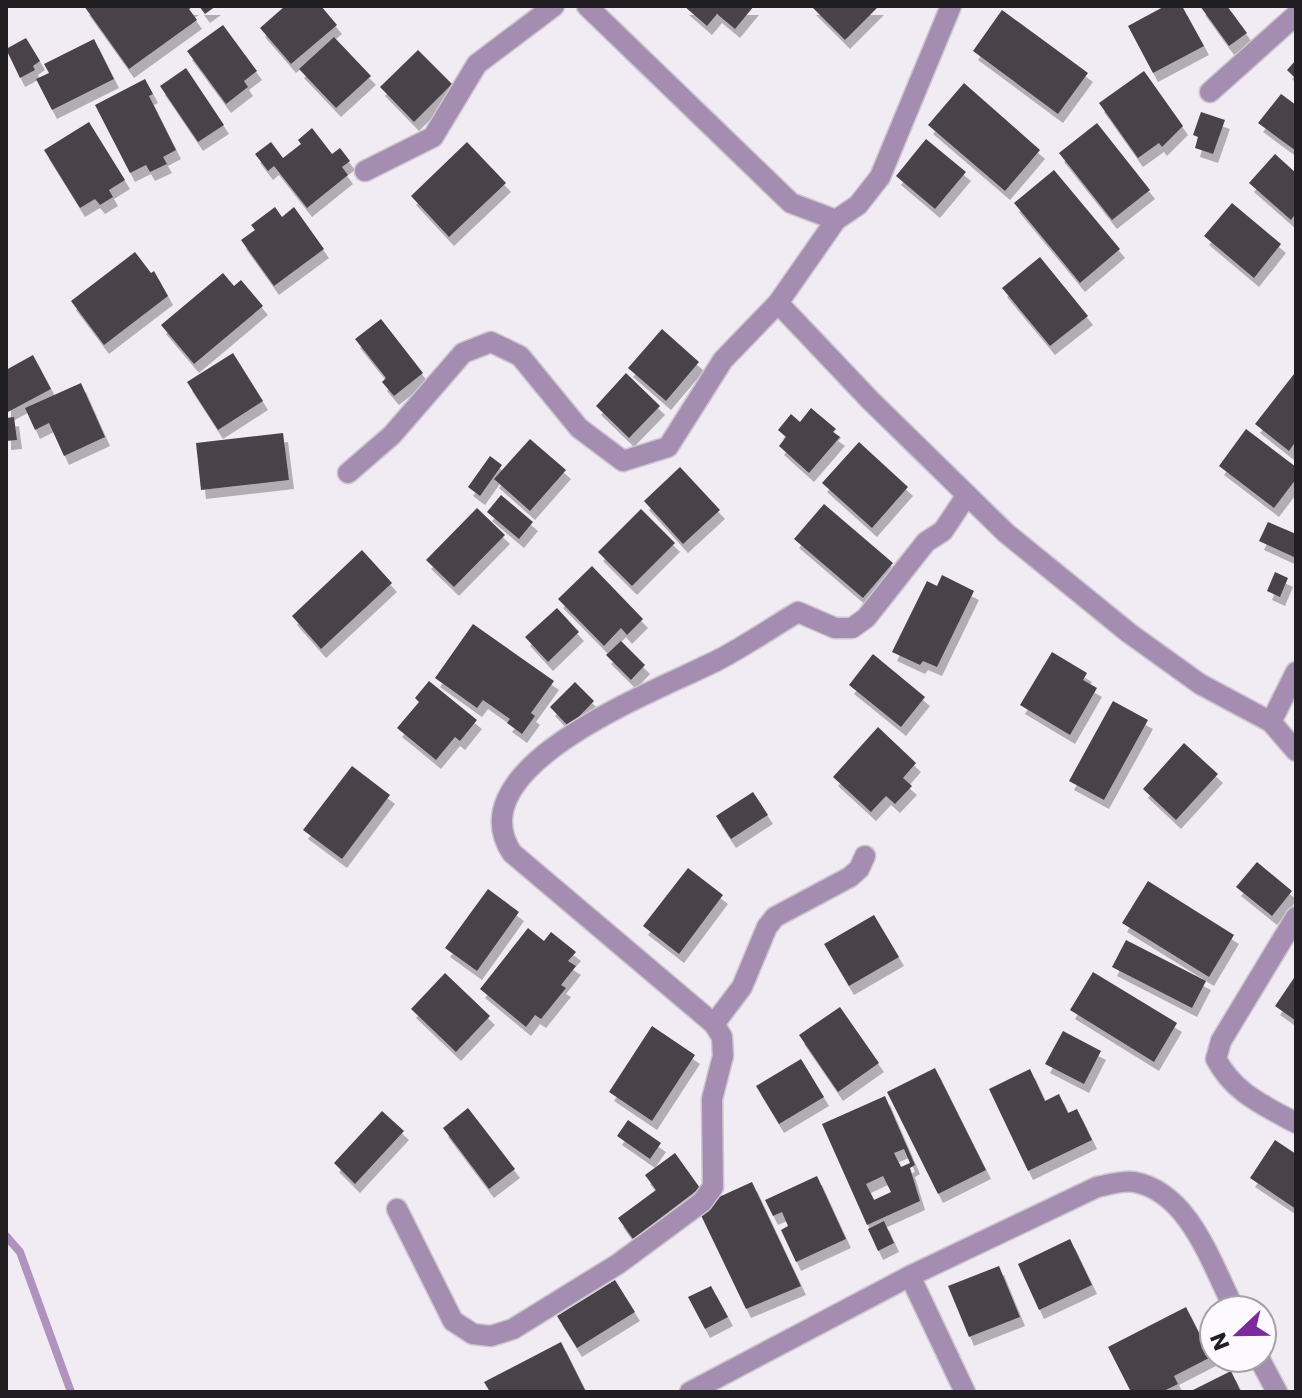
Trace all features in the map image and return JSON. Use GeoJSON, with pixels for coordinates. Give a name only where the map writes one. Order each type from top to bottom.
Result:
{"type":"FeatureCollection","features":[{"type":"Feature","properties":{"kind":"street"},"geometry":{"type":"LineString","coordinates":[[365,171],[433,137],[477,64],[554,6]]}},
{"type":"Feature","properties":{"kind":"street"},"geometry":{"type":"LineString","coordinates":[[587,6],[791,203],[836,220]]}},
{"type":"Feature","properties":{"kind":"street"},"geometry":{"type":"LineString","coordinates":[[348,473],[392,435],[463,353],[491,342],[520,356],[579,428],[623,461],[668,447],[723,360],[778,303],[836,220],[858,205],[880,177],[948,7]]}},
{"type":"Feature","properties":{"kind":"street"},"geometry":{"type":"LineString","coordinates":[[1210,92],[1296,15]]}},
{"type":"Feature","properties":{"kind":"street"},"geometry":{"type":"LineString","coordinates":[[778,303],[1006,533],[1129,633],[1200,684],[1271,722],[1296,751]]}},
{"type":"Feature","properties":{"kind":"street"},"geometry":{"type":"LineString","coordinates":[[397,1209],[453,1321],[473,1334],[491,1336],[513,1329],[618,1264],[702,1202],[713,1187],[712,1099],[723,1056],[722,1037],[714,1024],[512,853],[501,836],[500,818],[508,797],[539,759],[557,743],[618,707],[719,659],[798,612],[835,628],[852,628],[866,618],[926,542],[943,531],[967,495]]}},
{"type":"Feature","properties":{"kind":"street"},"geometry":{"type":"LineString","coordinates":[[1271,722],[1296,672]]}},
{"type":"Feature","properties":{"kind":"street"},"geometry":{"type":"LineString","coordinates":[[714,1024],[742,987],[767,927],[775,917],[850,877],[859,869],[865,856]]}},
{"type":"Feature","properties":{"kind":"street"},"geometry":{"type":"LineString","coordinates":[[1296,917],[1221,1041],[1216,1059],[1225,1076],[1245,1096],[1296,1123]]}},
{"type":"Feature","properties":{"kind":"street"},"geometry":{"type":"LineString","coordinates":[[690,1392],[910,1276],[1097,1187],[1131,1181],[1157,1189],[1179,1208],[1226,1294]]}},
{"type":"Feature","properties":{"kind":"street"},"geometry":{"type":"LineString","coordinates":[[910,1276],[965,1392]]}},
{"type":"Feature","properties":{"kind":"street"},"geometry":{"type":"LineString","coordinates":[[1267,1374],[1277,1392]]}},
{"type":"Feature","properties":{"kind":"building"},"geometry":{"type":"Polygon","coordinates":[[[84,6],[194,6],[189,9],[197,20],[129,69],[84,6]]]}},
{"type":"Feature","properties":{"kind":"building"},"geometry":{"type":"Polygon","coordinates":[[[199,6],[216,6],[205,14],[199,6]]]}},
{"type":"Feature","properties":{"kind":"building"},"geometry":{"type":"Polygon","coordinates":[[[285,6],[321,6],[337,25],[291,64],[260,28],[285,6]]]}},
{"type":"Feature","properties":{"kind":"building"},"geometry":{"type":"Polygon","coordinates":[[[684,6],[754,6],[735,29],[717,14],[707,26],[684,6]]]}},
{"type":"Feature","properties":{"kind":"building"},"geometry":{"type":"Polygon","coordinates":[[[811,6],[879,6],[845,40],[811,6]]]}},
{"type":"Feature","properties":{"kind":"building"},"geometry":{"type":"Polygon","coordinates":[[[1165,6],[1182,6],[1204,46],[1153,73],[1128,26],[1165,6]]]}},
{"type":"Feature","properties":{"kind":"building"},"geometry":{"type":"Polygon","coordinates":[[[1200,6],[1227,6],[1247,33],[1229,46],[1200,6]]]}},
{"type":"Feature","properties":{"kind":"building"},"geometry":{"type":"Polygon","coordinates":[[[1002,10],[1088,73],[1058,114],[973,51],[1002,10]]]}},
{"type":"Feature","properties":{"kind":"building"},"geometry":{"type":"Polygon","coordinates":[[[223,25],[257,71],[244,81],[248,87],[226,104],[187,51],[223,25]]]}},
{"type":"Feature","properties":{"kind":"building"},"geometry":{"type":"Polygon","coordinates":[[[334,37],[371,76],[336,108],[299,69],[334,37]]]}},
{"type":"Feature","properties":{"kind":"building"},"geometry":{"type":"Polygon","coordinates":[[[26,38],[40,61],[33,66],[35,70],[20,78],[6,49],[26,38]]]}},
{"type":"Feature","properties":{"kind":"building"},"geometry":{"type":"Polygon","coordinates":[[[94,39],[114,79],[52,110],[36,79],[49,73],[44,64],[94,39]]]}},
{"type":"Feature","properties":{"kind":"building"},"geometry":{"type":"Polygon","coordinates":[[[418,50],[452,84],[414,122],[380,87],[418,50]]]}},
{"type":"Feature","properties":{"kind":"building"},"geometry":{"type":"Polygon","coordinates":[[[1296,60],[1296,79],[1287,70],[1296,60]]]}},
{"type":"Feature","properties":{"kind":"building"},"geometry":{"type":"Polygon","coordinates":[[[186,68],[224,125],[198,142],[160,86],[186,68]]]}},
{"type":"Feature","properties":{"kind":"building"},"geometry":{"type":"Polygon","coordinates":[[[1144,71],[1183,126],[1162,147],[1159,143],[1138,158],[1099,103],[1144,71]]]}},
{"type":"Feature","properties":{"kind":"building"},"geometry":{"type":"Polygon","coordinates":[[[145,79],[153,94],[149,96],[176,150],[163,157],[167,164],[150,172],[146,165],[130,173],[95,105],[145,79]]]}},
{"type":"Feature","properties":{"kind":"building"},"geometry":{"type":"Polygon","coordinates":[[[964,83],[1040,150],[1005,191],[928,125],[964,83]]]}},
{"type":"Feature","properties":{"kind":"building"},"geometry":{"type":"Polygon","coordinates":[[[1281,94],[1296,105],[1296,151],[1258,123],[1281,94]]]}},
{"type":"Feature","properties":{"kind":"building"},"geometry":{"type":"Polygon","coordinates":[[[1201,112],[1225,120],[1213,154],[1195,148],[1198,137],[1193,135],[1201,112]]]}},
{"type":"Feature","properties":{"kind":"building"},"geometry":{"type":"Polygon","coordinates":[[[89,122],[125,180],[109,190],[113,197],[100,205],[95,199],[80,208],[44,150],[89,122]]]}},
{"type":"Feature","properties":{"kind":"building"},"geometry":{"type":"Polygon","coordinates":[[[1097,123],[1150,190],[1112,220],[1059,153],[1097,123]]]}},
{"type":"Feature","properties":{"kind":"building"},"geometry":{"type":"Polygon","coordinates":[[[312,128],[332,154],[340,148],[350,161],[342,167],[348,175],[307,208],[274,166],[268,171],[255,154],[271,142],[283,158],[301,144],[298,140],[312,128]]]}},
{"type":"Feature","properties":{"kind":"building"},"geometry":{"type":"Polygon","coordinates":[[[926,139],[966,172],[935,209],[896,176],[926,139]]]}},
{"type":"Feature","properties":{"kind":"building"},"geometry":{"type":"Polygon","coordinates":[[[467,142],[506,183],[449,237],[411,196],[467,142]]]}},
{"type":"Feature","properties":{"kind":"building"},"geometry":{"type":"Polygon","coordinates":[[[1275,154],[1296,173],[1296,213],[1291,220],[1249,183],[1275,154]]]}},
{"type":"Feature","properties":{"kind":"building"},"geometry":{"type":"Polygon","coordinates":[[[1054,170],[1120,249],[1080,283],[1014,203],[1054,170]]]}},
{"type":"Feature","properties":{"kind":"building"},"geometry":{"type":"Polygon","coordinates":[[[1232,203],[1281,244],[1254,278],[1204,236],[1232,203]]]}},
{"type":"Feature","properties":{"kind":"building"},"geometry":{"type":"Polygon","coordinates":[[[275,207],[282,217],[294,207],[324,249],[274,286],[241,240],[255,230],[251,225],[275,207]]]}},
{"type":"Feature","properties":{"kind":"building"},"geometry":{"type":"Polygon","coordinates":[[[135,252],[151,273],[154,271],[168,296],[104,345],[71,301],[135,252]]]}},
{"type":"Feature","properties":{"kind":"building"},"geometry":{"type":"Polygon","coordinates":[[[1040,257],[1088,316],[1050,346],[1002,288],[1040,257]]]}},
{"type":"Feature","properties":{"kind":"building"},"geometry":{"type":"Polygon","coordinates":[[[223,273],[234,286],[241,280],[263,306],[194,364],[161,325],[223,273]]]}},
{"type":"Feature","properties":{"kind":"building"},"geometry":{"type":"Polygon","coordinates":[[[381,319],[423,373],[394,396],[382,382],[386,378],[355,339],[381,319]]]}},
{"type":"Feature","properties":{"kind":"building"},"geometry":{"type":"Polygon","coordinates":[[[662,329],[699,362],[666,401],[628,368],[662,329]]]}},
{"type":"Feature","properties":{"kind":"building"},"geometry":{"type":"Polygon","coordinates":[[[233,353],[263,401],[218,430],[187,382],[233,353]]]}},
{"type":"Feature","properties":{"kind":"building"},"geometry":{"type":"Polygon","coordinates":[[[33,355],[51,389],[6,413],[6,370],[33,355]]]}},
{"type":"Feature","properties":{"kind":"building"},"geometry":{"type":"Polygon","coordinates":[[[626,373],[660,406],[629,438],[596,406],[626,373]]]}},
{"type":"Feature","properties":{"kind":"building"},"geometry":{"type":"Polygon","coordinates":[[[1294,374],[1296,441],[1289,451],[1255,424],[1294,374]]]}},
{"type":"Feature","properties":{"kind":"building"},"geometry":{"type":"Polygon","coordinates":[[[81,383],[105,437],[64,456],[49,423],[35,430],[25,408],[81,383]]]}},
{"type":"Feature","properties":{"kind":"building"},"geometry":{"type":"Polygon","coordinates":[[[811,408],[836,429],[833,432],[840,437],[809,473],[779,446],[786,437],[778,430],[791,414],[800,422],[811,408]]]}},
{"type":"Feature","properties":{"kind":"building"},"geometry":{"type":"Polygon","coordinates":[[[14,417],[17,440],[6,441],[6,418],[14,417]]]}},
{"type":"Feature","properties":{"kind":"building"},"geometry":{"type":"Polygon","coordinates":[[[1246,429],[1296,467],[1296,479],[1274,508],[1219,466],[1246,429]]]}},
{"type":"Feature","properties":{"kind":"building"},"geometry":{"type":"Polygon","coordinates":[[[283,433],[289,480],[201,490],[196,443],[283,433]]]}},
{"type":"Feature","properties":{"kind":"building"},"geometry":{"type":"Polygon","coordinates":[[[530,439],[566,470],[530,511],[494,479],[530,439]]]}},
{"type":"Feature","properties":{"kind":"building"},"geometry":{"type":"Polygon","coordinates":[[[859,442],[908,487],[872,528],[822,483],[859,442]]]}},
{"type":"Feature","properties":{"kind":"building"},"geometry":{"type":"Polygon","coordinates":[[[490,456],[502,465],[480,496],[468,487],[490,456]]]}},
{"type":"Feature","properties":{"kind":"building"},"geometry":{"type":"Polygon","coordinates":[[[680,467],[720,510],[683,544],[644,501],[680,467]]]}},
{"type":"Feature","properties":{"kind":"building"},"geometry":{"type":"Polygon","coordinates":[[[501,495],[533,522],[519,539],[487,512],[501,495]]]}},
{"type":"Feature","properties":{"kind":"building"},"geometry":{"type":"Polygon","coordinates":[[[824,504],[893,563],[863,598],[794,539],[824,504]]]}},
{"type":"Feature","properties":{"kind":"building"},"geometry":{"type":"Polygon","coordinates":[[[477,508],[505,535],[454,587],[426,560],[477,508]]]}},
{"type":"Feature","properties":{"kind":"building"},"geometry":{"type":"Polygon","coordinates":[[[641,509],[675,543],[632,586],[598,552],[641,509]]]}},
{"type":"Feature","properties":{"kind":"building"},"geometry":{"type":"Polygon","coordinates":[[[1268,522],[1296,534],[1296,558],[1259,541],[1268,522]]]}},
{"type":"Feature","properties":{"kind":"building"},"geometry":{"type":"Polygon","coordinates":[[[362,550],[392,583],[321,649],[292,616],[362,550]]]}},
{"type":"Feature","properties":{"kind":"building"},"geometry":{"type":"Polygon","coordinates":[[[592,566],[643,619],[627,635],[621,628],[604,646],[558,599],[592,566]]]}},
{"type":"Feature","properties":{"kind":"building"},"geometry":{"type":"Polygon","coordinates":[[[1275,572],[1288,578],[1280,597],[1267,591],[1275,572]]]}},
{"type":"Feature","properties":{"kind":"building"},"geometry":{"type":"Polygon","coordinates":[[[942,575],[974,591],[937,667],[923,661],[920,665],[892,652],[927,581],[937,586],[942,575]]]}},
{"type":"Feature","properties":{"kind":"building"},"geometry":{"type":"Polygon","coordinates":[[[557,608],[579,632],[548,662],[525,637],[557,608]]]}},
{"type":"Feature","properties":{"kind":"building"},"geometry":{"type":"Polygon","coordinates":[[[473,624],[554,681],[531,713],[535,716],[522,734],[507,723],[510,719],[483,700],[477,708],[435,678],[473,624]]]}},
{"type":"Feature","properties":{"kind":"building"},"geometry":{"type":"Polygon","coordinates":[[[621,641],[645,665],[631,680],[606,655],[621,641]]]}},
{"type":"Feature","properties":{"kind":"building"},"geometry":{"type":"Polygon","coordinates":[[[1052,652],[1087,673],[1083,680],[1097,688],[1070,735],[1020,705],[1052,652]]]}},
{"type":"Feature","properties":{"kind":"building"},"geometry":{"type":"Polygon","coordinates":[[[873,654],[925,697],[901,727],[849,685],[873,654]]]}},
{"type":"Feature","properties":{"kind":"building"},"geometry":{"type":"Polygon","coordinates":[[[429,681],[477,720],[460,741],[455,737],[436,760],[397,728],[419,702],[415,698],[429,681]]]}},
{"type":"Feature","properties":{"kind":"building"},"geometry":{"type":"Polygon","coordinates":[[[575,682],[594,701],[569,727],[550,707],[575,682]]]}},
{"type":"Feature","properties":{"kind":"building"},"geometry":{"type":"Polygon","coordinates":[[[1113,701],[1148,720],[1104,800],[1069,781],[1113,701]]]}},
{"type":"Feature","properties":{"kind":"building"},"geometry":{"type":"Polygon","coordinates":[[[878,727],[916,763],[903,778],[912,786],[895,804],[886,796],[871,812],[833,777],[878,727]]]}},
{"type":"Feature","properties":{"kind":"building"},"geometry":{"type":"Polygon","coordinates":[[[1184,743],[1218,774],[1176,820],[1143,789],[1184,743]]]}},
{"type":"Feature","properties":{"kind":"building"},"geometry":{"type":"Polygon","coordinates":[[[352,766],[390,795],[342,859],[303,830],[352,766]]]}},
{"type":"Feature","properties":{"kind":"building"},"geometry":{"type":"Polygon","coordinates":[[[753,792],[768,815],[731,839],[716,816],[753,792]]]}},
{"type":"Feature","properties":{"kind":"building"},"geometry":{"type":"Polygon","coordinates":[[[1257,862],[1292,891],[1272,916],[1236,887],[1257,862]]]}},
{"type":"Feature","properties":{"kind":"building"},"geometry":{"type":"Polygon","coordinates":[[[688,868],[723,895],[679,954],[643,926],[688,868]]]}},
{"type":"Feature","properties":{"kind":"building"},"geometry":{"type":"Polygon","coordinates":[[[1148,881],[1234,935],[1209,977],[1122,923],[1148,881]]]}},
{"type":"Feature","properties":{"kind":"building"},"geometry":{"type":"Polygon","coordinates":[[[488,889],[519,912],[477,971],[445,948],[488,889]]]}},
{"type":"Feature","properties":{"kind":"building"},"geometry":{"type":"Polygon","coordinates":[[[874,915],[899,957],[849,986],[824,944],[874,915]]]}},
{"type":"Feature","properties":{"kind":"building"},"geometry":{"type":"Polygon","coordinates":[[[528,928],[544,941],[551,932],[576,952],[568,961],[576,966],[561,985],[566,988],[541,1019],[535,1015],[526,1027],[480,989],[528,928]]]}},
{"type":"Feature","properties":{"kind":"building"},"geometry":{"type":"Polygon","coordinates":[[[1126,940],[1206,981],[1192,1008],[1112,967],[1126,940]]]}},
{"type":"Feature","properties":{"kind":"building"},"geometry":{"type":"Polygon","coordinates":[[[1093,972],[1177,1023],[1154,1062],[1070,1010],[1093,972]]]}},
{"type":"Feature","properties":{"kind":"building"},"geometry":{"type":"Polygon","coordinates":[[[445,973],[490,1016],[456,1052],[411,1009],[445,973]]]}},
{"type":"Feature","properties":{"kind":"building"},"geometry":{"type":"Polygon","coordinates":[[[1296,975],[1296,1021],[1275,1006],[1296,975]]]}},
{"type":"Feature","properties":{"kind":"building"},"geometry":{"type":"Polygon","coordinates":[[[840,1007],[879,1063],[838,1092],[799,1035],[840,1007]]]}},
{"type":"Feature","properties":{"kind":"building"},"geometry":{"type":"Polygon","coordinates":[[[652,1026],[695,1055],[652,1121],[609,1092],[652,1026]]]}},
{"type":"Feature","properties":{"kind":"building"},"geometry":{"type":"Polygon","coordinates":[[[1063,1031],[1101,1051],[1084,1084],[1045,1064],[1063,1031]]]}},
{"type":"Feature","properties":{"kind":"building"},"geometry":{"type":"Polygon","coordinates":[[[801,1059],[824,1097],[779,1124],[756,1086],[801,1059]]]}},
{"type":"Feature","properties":{"kind":"building"},"geometry":{"type":"Polygon","coordinates":[[[935,1068],[986,1170],[938,1194],[887,1092],[935,1068]]]}},
{"type":"Feature","properties":{"kind":"building"},"geometry":{"type":"Polygon","coordinates":[[[1030,1069],[1045,1101],[1059,1094],[1068,1113],[1077,1109],[1092,1140],[1028,1171],[989,1089],[1030,1069]]]}},
{"type":"Feature","properties":{"kind":"building"},"geometry":{"type":"Polygon","coordinates":[[[885,1096],[915,1165],[910,1168],[920,1201],[867,1225],[822,1124],[885,1096]],[[904,1149],[894,1153],[901,1167],[910,1163],[904,1149]],[[883,1176],[866,1184],[874,1200],[891,1192],[883,1176]]]}},
{"type":"Feature","properties":{"kind":"building"},"geometry":{"type":"Polygon","coordinates":[[[468,1108],[515,1169],[489,1189],[443,1128],[468,1108]]]}},
{"type":"Feature","properties":{"kind":"building"},"geometry":{"type":"Polygon","coordinates":[[[382,1111],[404,1131],[355,1184],[334,1163],[382,1111]]]}},
{"type":"Feature","properties":{"kind":"building"},"geometry":{"type":"Polygon","coordinates":[[[628,1120],[661,1143],[650,1159],[617,1136],[628,1120]]]}},
{"type":"Feature","properties":{"kind":"building"},"geometry":{"type":"Polygon","coordinates":[[[1275,1140],[1296,1154],[1296,1209],[1250,1178],[1275,1140]]]}},
{"type":"Feature","properties":{"kind":"building"},"geometry":{"type":"Polygon","coordinates":[[[675,1153],[700,1188],[633,1239],[618,1218],[656,1190],[645,1175],[675,1153]]]}},
{"type":"Feature","properties":{"kind":"building"},"geometry":{"type":"Polygon","coordinates":[[[817,1176],[846,1239],[796,1262],[781,1230],[788,1226],[782,1212],[773,1216],[765,1200],[817,1176]]]}},
{"type":"Feature","properties":{"kind":"building"},"geometry":{"type":"Polygon","coordinates":[[[752,1182],[801,1286],[746,1309],[697,1207],[752,1182]]]}},
{"type":"Feature","properties":{"kind":"building"},"geometry":{"type":"Polygon","coordinates":[[[884,1221],[894,1243],[878,1251],[868,1229],[884,1221]]]}},
{"type":"Feature","properties":{"kind":"building"},"geometry":{"type":"Polygon","coordinates":[[[1070,1239],[1092,1285],[1039,1310],[1018,1264],[1070,1239]]]}},
{"type":"Feature","properties":{"kind":"building"},"geometry":{"type":"Polygon","coordinates":[[[999,1266],[1020,1317],[969,1337],[948,1286],[999,1266]]]}},
{"type":"Feature","properties":{"kind":"building"},"geometry":{"type":"Polygon","coordinates":[[[615,1280],[635,1312],[577,1348],[557,1316],[615,1280]]]}},
{"type":"Feature","properties":{"kind":"building"},"geometry":{"type":"Polygon","coordinates":[[[711,1286],[728,1317],[705,1329],[688,1297],[711,1286]]]}},
{"type":"Feature","properties":{"kind":"building"},"geometry":{"type":"Polygon","coordinates":[[[1186,1307],[1198,1331],[1198,1364],[1174,1376],[1178,1384],[1162,1392],[1131,1392],[1108,1347],[1186,1307]]]}},
{"type":"Feature","properties":{"kind":"building"},"geometry":{"type":"Polygon","coordinates":[[[561,1342],[586,1392],[490,1392],[484,1382],[561,1342]]]}},
{"type":"Feature","properties":{"kind":"building"},"geometry":{"type":"Polygon","coordinates":[[[1225,1374],[1232,1374],[1241,1392],[1189,1392],[1225,1374]]]}},
{"type":"Feature","properties":{"kind":"waterway"},"geometry":{"type":"LineString","coordinates":[[6,1236],[20,1252],[71,1392]]}}]}
